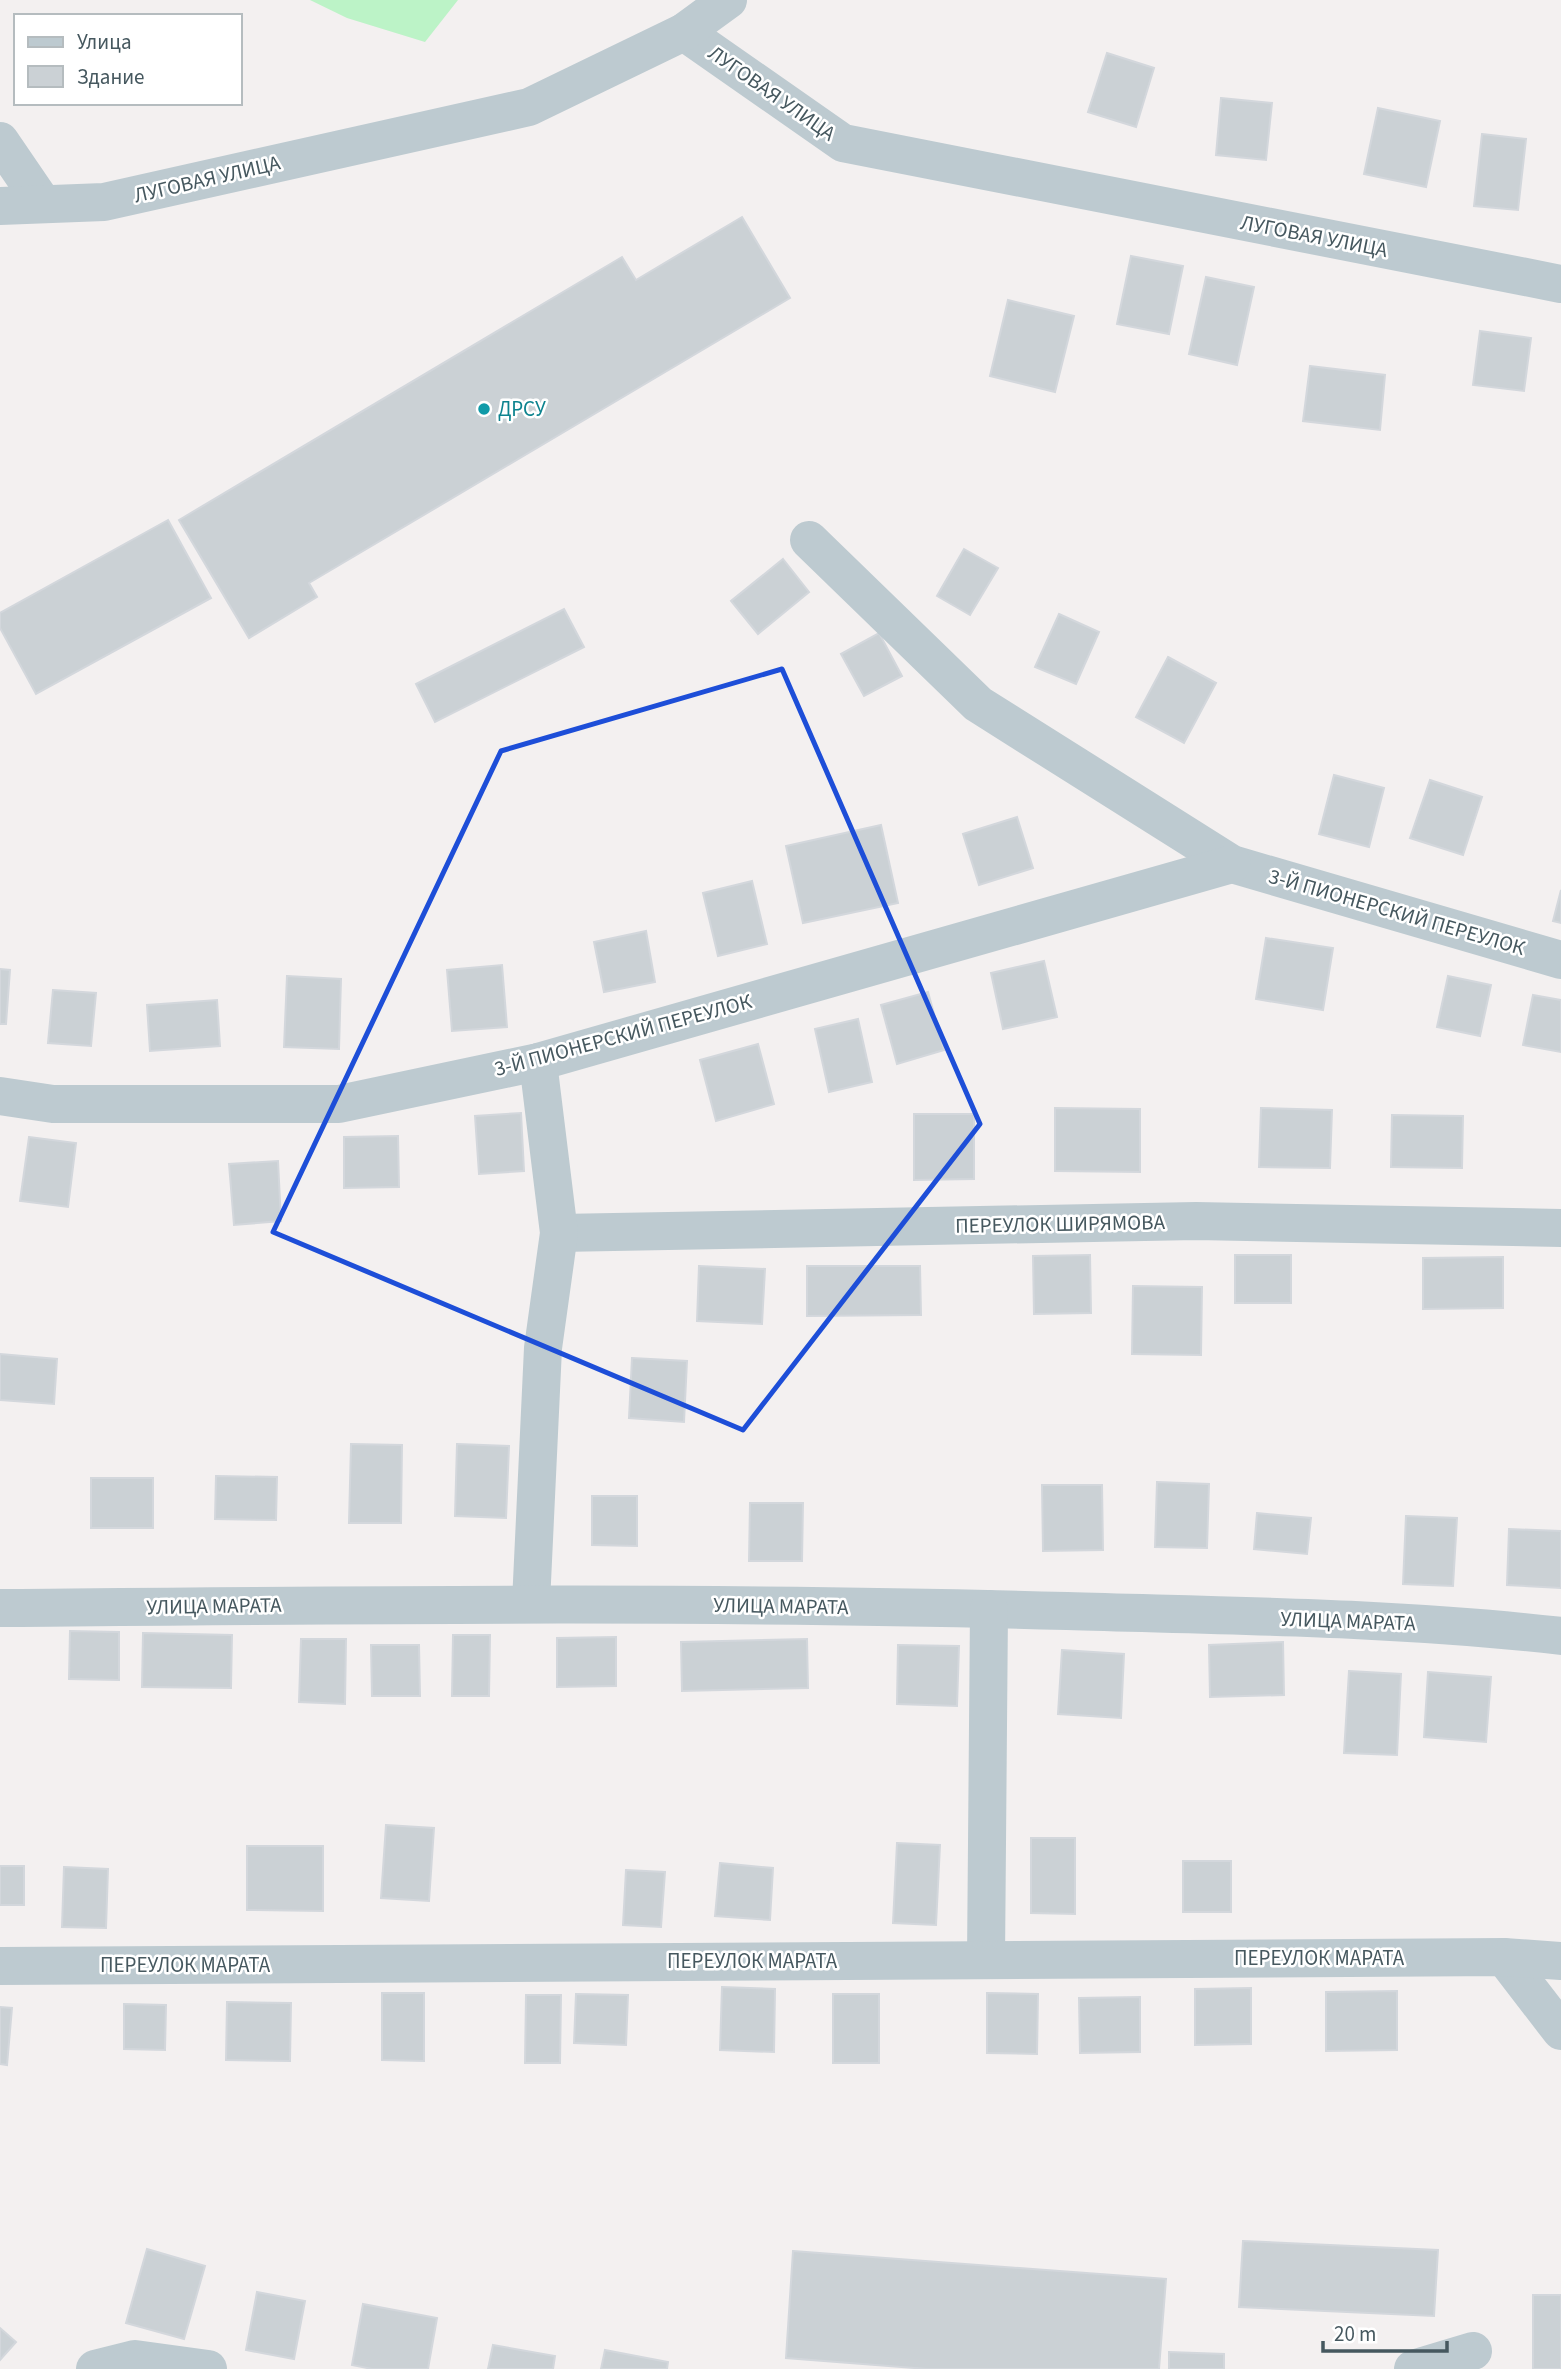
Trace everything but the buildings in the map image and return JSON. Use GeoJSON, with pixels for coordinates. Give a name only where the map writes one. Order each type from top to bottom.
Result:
{"type":"FeatureCollection","features":[{"type":"Feature","properties":{"kind":"street"},"geometry":{"type":"LineString","coordinates":[[684,32],[728,0]]}},
{"type":"Feature","properties":{"kind":"street","name":"ЛУГОВАЯ УЛИЦА"},"geometry":{"type":"LineString","coordinates":[[0,206],[104,202],[529,107],[684,32],[843,143],[1561,284]]}},
{"type":"Feature","properties":{"kind":"street"},"geometry":{"type":"LineString","coordinates":[[0,141],[43,204]]}},
{"type":"Feature","properties":{"kind":"street","name":"3-Й ПИОНЕРСКИЙ ПЕРЕУЛОК"},"geometry":{"type":"LineString","coordinates":[[809,540],[978,704],[1232,864],[1561,960]]}},
{"type":"Feature","properties":{"kind":"street","name":"3-Й ПИОНЕРСКИЙ ПЕРЕУЛОК"},"geometry":{"type":"LineString","coordinates":[[0,1096],[53,1104],[339,1104],[538,1062],[1232,864]]}},
{"type":"Feature","properties":{"kind":"street"},"geometry":{"type":"LineString","coordinates":[[531,1603],[543,1348],[559,1233],[538,1062]]}},
{"type":"Feature","properties":{"kind":"street","name":"ПЕРЕУЛОК ШИРЯМОВА"},"geometry":{"type":"LineString","coordinates":[[559,1233],[1196,1221],[1561,1228]]}},
{"type":"Feature","properties":{"kind":"street","name":"УЛИЦА МАРАТА"},"geometry":{"type":"LineString","coordinates":[[0,1608],[531,1603],[989,1609],[1369,1620],[1561,1636]]}},
{"type":"Feature","properties":{"kind":"street"},"geometry":{"type":"LineString","coordinates":[[986,1960],[989,1609]]}},
{"type":"Feature","properties":{"kind":"street"},"geometry":{"type":"LineString","coordinates":[[1504,1957],[1561,2031]]}},
{"type":"Feature","properties":{"kind":"street","name":"ПЕРЕУЛОК МАРАТА"},"geometry":{"type":"LineString","coordinates":[[0,1966],[1504,1957],[1561,1961]]}},
{"type":"Feature","properties":{"kind":"street"},"geometry":{"type":"LineString","coordinates":[[1413,2369],[1473,2351]]}},
{"type":"Feature","properties":{"kind":"street"},"geometry":{"type":"LineString","coordinates":[[94,2369],[135,2359],[208,2369]]}},
{"type":"Feature","properties":{"kind":"highlighted area"},"geometry":{"type":"Polygon","coordinates":[[[782,669],[980,1124],[743,1430],[273,1232],[501,751],[782,669]]]}},
{"type":"Feature","properties":{"kind":"green space"},"geometry":{"type":"Polygon","coordinates":[[[310,0],[458,0],[425,42],[347,18],[310,0]]]}},
{"type":"Feature","properties":{"kind":"place","name":"ДРСУ"},"geometry":{"type":"Point","coordinates":[484,409]}}]}
